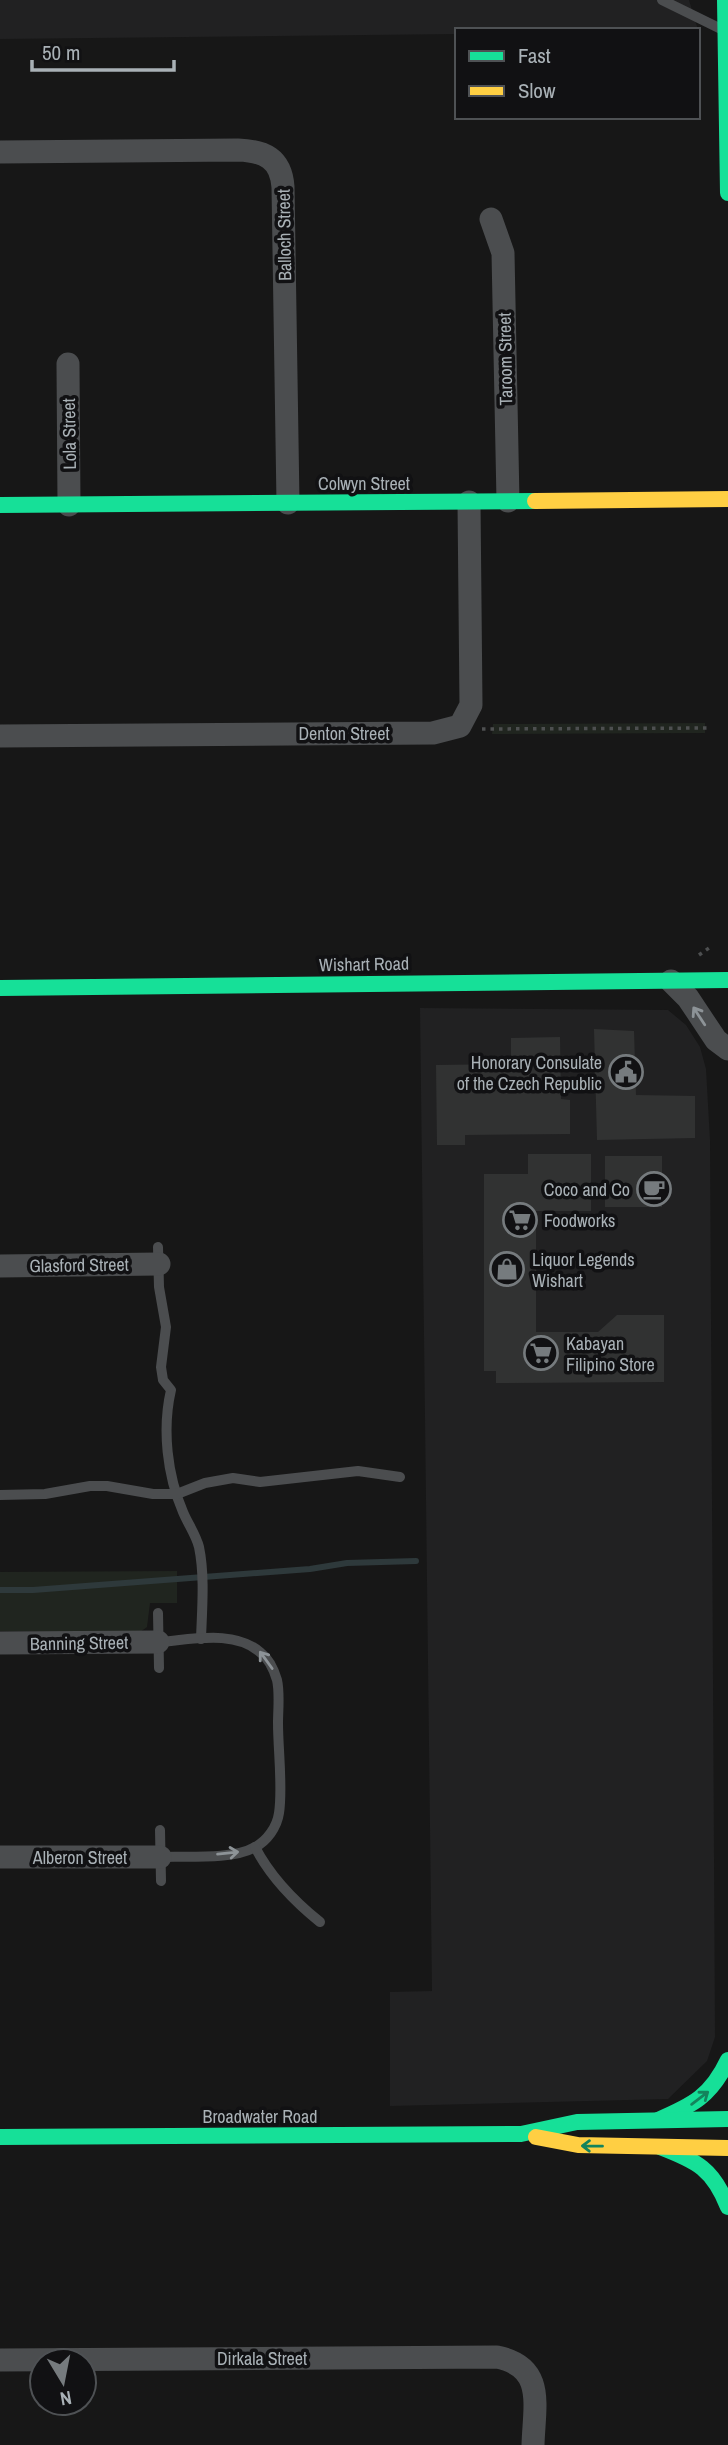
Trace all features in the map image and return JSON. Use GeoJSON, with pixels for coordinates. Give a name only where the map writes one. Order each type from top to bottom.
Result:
{"type":"FeatureCollection","features":[{"type":"Feature","properties":{"kind":"street"},"geometry":{"type":"LineString","coordinates":[[725,0],[728,193]]}},
{"type":"Feature","properties":{"kind":"street","name":"Balloch Street"},"geometry":{"type":"LineString","coordinates":[[0,152],[238,150],[264,154],[279,168],[284,187],[288,503]]}},
{"type":"Feature","properties":{"kind":"street","name":"Taroom Street"},"geometry":{"type":"LineString","coordinates":[[491,219],[503,253],[508,501]]}},
{"type":"Feature","properties":{"kind":"street","name":"Lola Street"},"geometry":{"type":"LineString","coordinates":[[68,364],[69,505]]}},
{"type":"Feature","properties":{"kind":"street","name":"Colwyn Street"},"geometry":{"type":"LineString","coordinates":[[0,505],[728,499]]}},
{"type":"Feature","properties":{"kind":"street"},"geometry":{"type":"LineString","coordinates":[[460,726],[471,705],[469,502]]}},
{"type":"Feature","properties":{"kind":"street","name":"Denton Street"},"geometry":{"type":"LineString","coordinates":[[0,736],[433,733],[460,726]]}},
{"type":"Feature","properties":{"kind":"street","name":"Wishart Road"},"geometry":{"type":"LineString","coordinates":[[0,988],[728,980]]}},
{"type":"Feature","properties":{"kind":"street"},"geometry":{"type":"LineString","coordinates":[[671,981],[688,998],[716,1040],[728,1049]]}},
{"type":"Feature","properties":{"kind":"street","name":"Glasford Street"},"geometry":{"type":"LineString","coordinates":[[0,1266],[158,1256]]}},
{"type":"Feature","properties":{"kind":"street","name":"Banning Street"},"geometry":{"type":"LineString","coordinates":[[0,1643],[158,1642]]}},
{"type":"Feature","properties":{"kind":"street","name":"Alberon Street"},"geometry":{"type":"LineString","coordinates":[[0,1857],[160,1857]]}},
{"type":"Feature","properties":{"kind":"street"},"geometry":{"type":"LineString","coordinates":[[658,2120],[698,2102],[720,2080],[728,2060]]}},
{"type":"Feature","properties":{"kind":"street","name":"Broadwater Road"},"geometry":{"type":"LineString","coordinates":[[521,2134],[577,2122],[728,2119]]}},
{"type":"Feature","properties":{"kind":"street","name":"Broadwater Road"},"geometry":{"type":"LineString","coordinates":[[0,2137],[521,2134],[578,2145],[728,2148]]}},
{"type":"Feature","properties":{"kind":"street"},"geometry":{"type":"LineString","coordinates":[[660,2147],[694,2160],[712,2173],[728,2207]]}},
{"type":"Feature","properties":{"kind":"street","name":"Dirkala Street"},"geometry":{"type":"LineString","coordinates":[[0,2360],[482,2356],[509,2359],[522,2365],[533,2383],[533,2445]]}},
{"type":"Feature","properties":{"kind":"lane"},"geometry":{"type":"LineString","coordinates":[[662,0],[726,31]]}},
{"type":"Feature","properties":{"kind":"lane"},"geometry":{"type":"LineString","coordinates":[[158,1256],[159,1287],[166,1327],[161,1367],[163,1381],[172,1390],[168,1404],[168,1463],[182,1510],[198,1543],[202,1591],[201,1639]]}},
{"type":"Feature","properties":{"kind":"lane"},"geometry":{"type":"LineString","coordinates":[[0,1495],[45,1494],[99,1486],[128,1488],[153,1494],[177,1494],[205,1483],[233,1478],[271,1481],[358,1471],[400,1477]]}},
{"type":"Feature","properties":{"kind":"lane"},"geometry":{"type":"LineString","coordinates":[[158,1613],[159,1668]]}},
{"type":"Feature","properties":{"kind":"lane"},"geometry":{"type":"LineString","coordinates":[[158,1642],[225,1638],[245,1643],[268,1660],[278,1681],[279,1813],[275,1826],[255,1847],[238,1853],[160,1857]]}},
{"type":"Feature","properties":{"kind":"lane"},"geometry":{"type":"LineString","coordinates":[[160,1830],[161,1881]]}},
{"type":"Feature","properties":{"kind":"lane"},"geometry":{"type":"LineString","coordinates":[[255,1847],[263,1863],[292,1900],[320,1922]]}},
{"type":"Feature","properties":{"kind":"path"},"geometry":{"type":"LineString","coordinates":[[460,726],[488,730],[711,728]]}},
{"type":"Feature","properties":{"kind":"shaded area"},"geometry":{"type":"Polygon","coordinates":[[[0,0],[689,0],[697,28],[455,28],[455,34],[0,39],[0,0]]]}},
{"type":"Feature","properties":{"kind":"shaded area"},"geometry":{"type":"Polygon","coordinates":[[[705,723],[705,733],[492,734],[493,724],[705,723]]]}},
{"type":"Feature","properties":{"kind":"shaded area"},"geometry":{"type":"Polygon","coordinates":[[[420,1008],[668,1010],[686,1025],[700,1047],[706,1069],[710,1140],[715,2037],[707,2061],[668,2099],[390,2106],[390,1992],[432,1991],[420,1008]]]}},
{"type":"Feature","properties":{"kind":"shaded area"},"geometry":{"type":"Polygon","coordinates":[[[177,1571],[177,1603],[150,1603],[147,1627],[140,1632],[0,1631],[0,1572],[177,1571]]]}},
{"type":"Feature","properties":{"kind":"building"},"geometry":{"type":"Polygon","coordinates":[[[594,1029],[634,1031],[636,1095],[695,1096],[695,1138],[597,1140],[594,1029]]]}},
{"type":"Feature","properties":{"kind":"building"},"geometry":{"type":"Polygon","coordinates":[[[560,1037],[561,1099],[570,1100],[570,1134],[465,1135],[465,1145],[437,1145],[436,1065],[511,1064],[511,1038],[560,1037]]]}},
{"type":"Feature","properties":{"kind":"building"},"geometry":{"type":"Polygon","coordinates":[[[528,1154],[591,1154],[591,1211],[536,1211],[536,1332],[598,1332],[617,1315],[664,1315],[664,1382],[496,1383],[496,1371],[484,1371],[484,1174],[528,1174],[528,1154]]]}},
{"type":"Feature","properties":{"kind":"building"},"geometry":{"type":"Polygon","coordinates":[[[605,1156],[662,1156],[662,1207],[605,1207],[605,1156]]]}},
{"type":"Feature","properties":{"kind":"waterway"},"geometry":{"type":"LineString","coordinates":[[0,1590],[33,1590],[310,1569],[347,1563],[416,1561]]}},
{"type":"Feature","properties":{"kind":"traffic: fast"},"geometry":{"type":"LineString","coordinates":[[725,0],[728,193]]}},
{"type":"Feature","properties":{"kind":"traffic: fast"},"geometry":{"type":"LineString","coordinates":[[0,505],[535,501]]}},
{"type":"Feature","properties":{"kind":"traffic: fast"},"geometry":{"type":"LineString","coordinates":[[0,988],[728,980]]}},
{"type":"Feature","properties":{"kind":"traffic: fast"},"geometry":{"type":"LineString","coordinates":[[658,2120],[700,2098],[715,2082],[728,2060]]}},
{"type":"Feature","properties":{"kind":"traffic: fast"},"geometry":{"type":"LineString","coordinates":[[0,2137],[521,2134],[577,2122],[728,2119]]}},
{"type":"Feature","properties":{"kind":"traffic: fast"},"geometry":{"type":"LineString","coordinates":[[660,2147],[694,2162],[710,2175],[728,2207]]}},
{"type":"Feature","properties":{"kind":"traffic: slow"},"geometry":{"type":"LineString","coordinates":[[535,501],[728,499]]}},
{"type":"Feature","properties":{"kind":"traffic: slow"},"geometry":{"type":"LineString","coordinates":[[536,2137],[578,2145],[728,2148]]}},
{"type":"Feature","properties":{"kind":"place","name":"Honorary Consulate of the Czech Republic"},"geometry":{"type":"Point","coordinates":[626,1072]}},
{"type":"Feature","properties":{"kind":"place","name":"Coco and Co"},"geometry":{"type":"Point","coordinates":[654,1189]}},
{"type":"Feature","properties":{"kind":"place","name":"Foodworks"},"geometry":{"type":"Point","coordinates":[520,1220]}},
{"type":"Feature","properties":{"kind":"place","name":"Liquor Legends Wishart"},"geometry":{"type":"Point","coordinates":[507,1269]}},
{"type":"Feature","properties":{"kind":"place","name":"Kabayan Filipino Store"},"geometry":{"type":"Point","coordinates":[541,1353]}}]}
